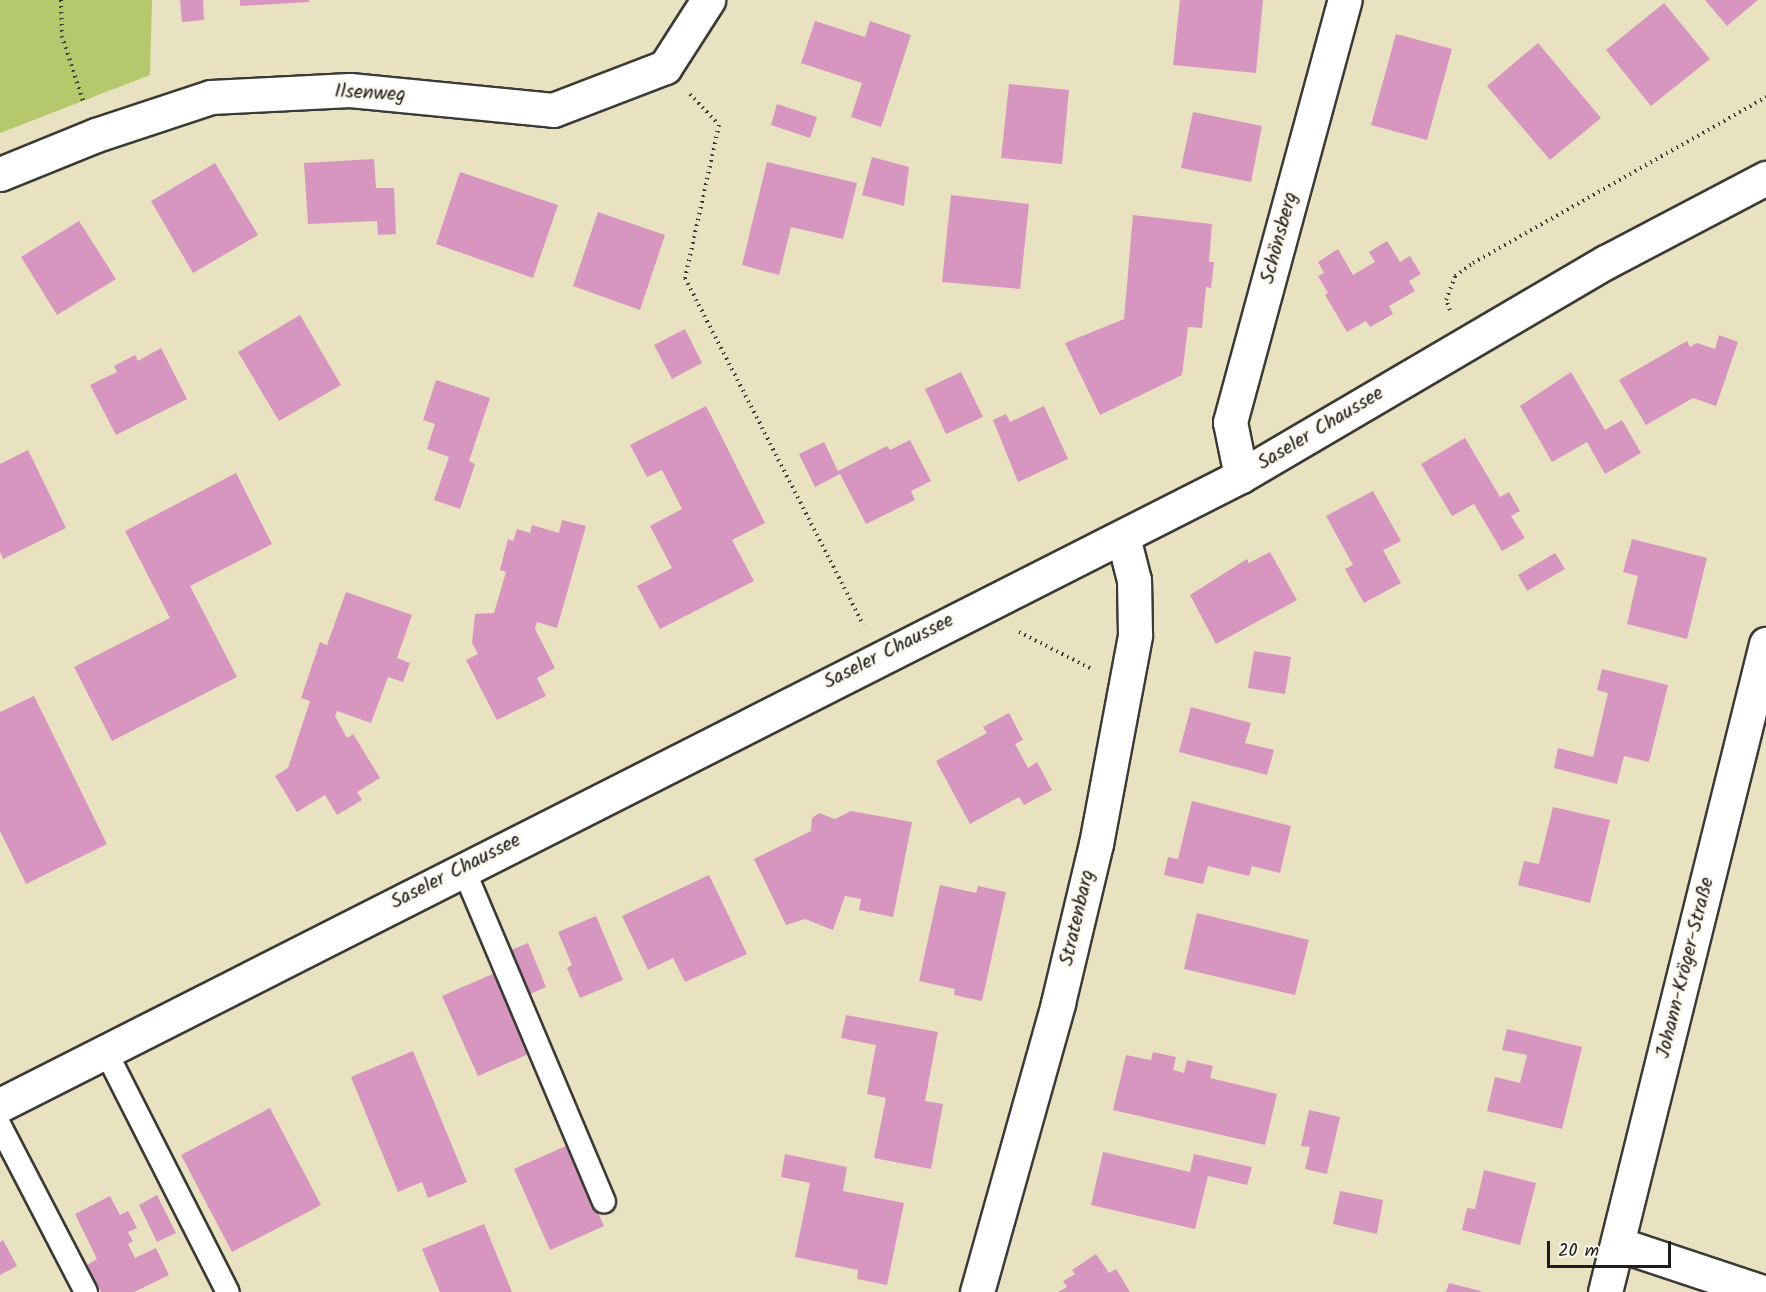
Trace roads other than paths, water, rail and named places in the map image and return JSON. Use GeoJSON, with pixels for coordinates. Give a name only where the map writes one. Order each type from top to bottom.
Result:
{"type":"FeatureCollection","features":[{"type":"Feature","properties":{"kind":"street","name":"Ilsenweg"},"geometry":{"type":"LineString","coordinates":[[0,174],[96,135],[211,97],[350,90],[553,110],[665,67],[708,0]]}},
{"type":"Feature","properties":{"kind":"street","name":"Schönsberg"},"geometry":{"type":"LineString","coordinates":[[1241,476],[1230,422],[1345,0]]}},
{"type":"Feature","properties":{"kind":"street","name":"Saseler Chaussee"},"geometry":{"type":"LineString","coordinates":[[0,1105],[463,868],[1241,476],[1606,262],[1766,178]]}},
{"type":"Feature","properties":{"kind":"street","name":"Stratenbarg"},"geometry":{"type":"LineString","coordinates":[[977,1292],[1058,1003],[1096,844],[1125,686],[1136,604],[1123,537]]}},
{"type":"Feature","properties":{"kind":"street","name":"Johann-Kröger-Straße"},"geometry":{"type":"LineString","coordinates":[[1605,1292],[1766,644]]}},
{"type":"Feature","properties":{"kind":"street"},"geometry":{"type":"LineString","coordinates":[[1618,1244],[1762,1292]]}},
{"type":"Feature","properties":{"kind":"lane"},"geometry":{"type":"LineString","coordinates":[[463,868],[604,1201]]}},
{"type":"Feature","properties":{"kind":"lane"},"geometry":{"type":"LineString","coordinates":[[106,1052],[228,1292]]}},
{"type":"Feature","properties":{"kind":"lane"},"geometry":{"type":"LineString","coordinates":[[0,1126],[86,1292]]}}]}
